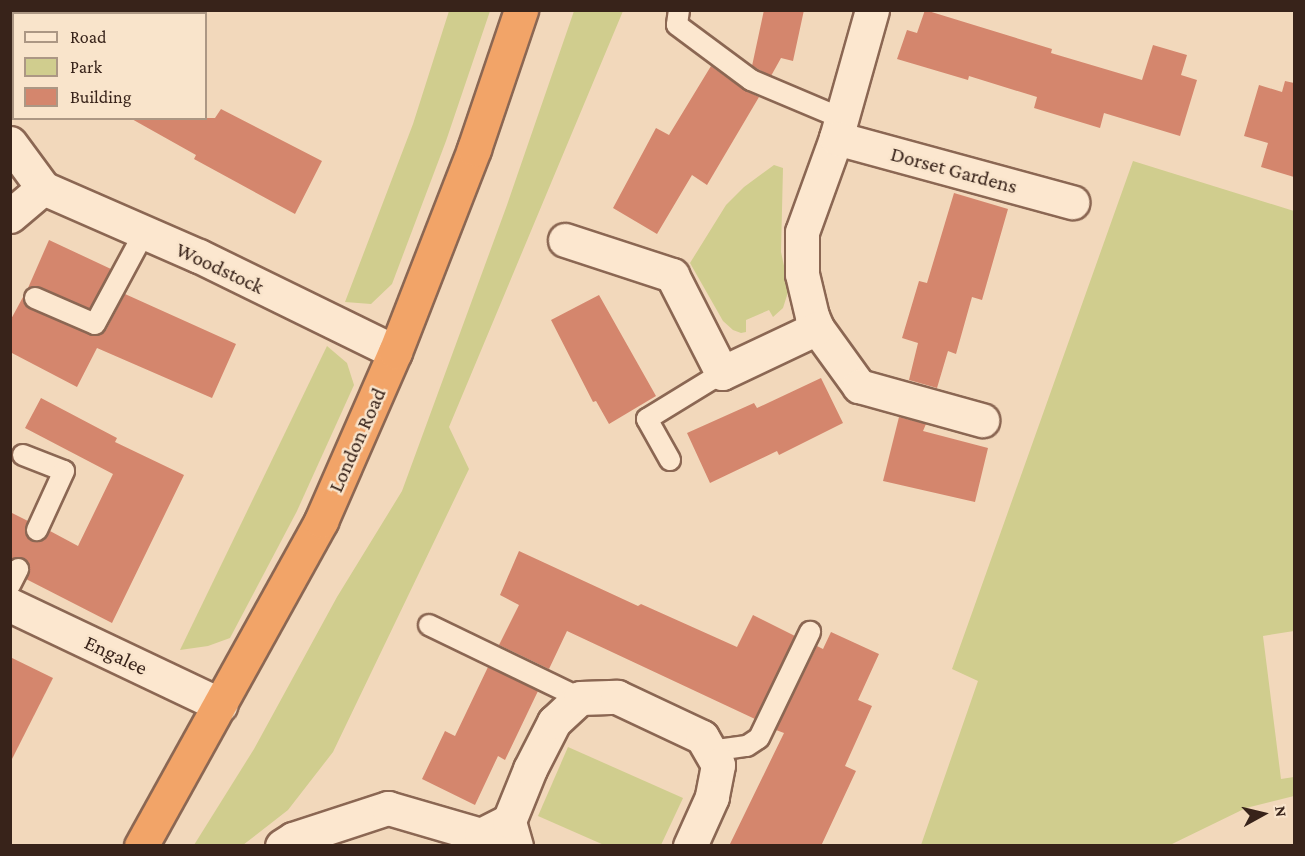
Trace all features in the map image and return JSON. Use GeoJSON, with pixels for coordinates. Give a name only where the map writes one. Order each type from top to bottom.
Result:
{"type":"FeatureCollection","features":[{"type":"Feature","properties":{"kind":"highway","name":"London Road"},"geometry":{"type":"LineString","coordinates":[[141,846],[221,705],[321,520],[395,352],[474,149],[521,10]]}},
{"type":"Feature","properties":{"kind":"street"},"geometry":{"type":"LineString","coordinates":[[872,10],[838,128],[802,232],[802,274],[817,328],[859,386],[982,420]]}},
{"type":"Feature","properties":{"kind":"street","name":"Dorset Gardens"},"geometry":{"type":"LineString","coordinates":[[838,128],[1072,202]]}},
{"type":"Feature","properties":{"kind":"street"},"geometry":{"type":"LineString","coordinates":[[10,143],[43,188],[10,216]]}},
{"type":"Feature","properties":{"kind":"street","name":"Woodstock"},"geometry":{"type":"LineString","coordinates":[[43,188],[199,256],[395,352]]}},
{"type":"Feature","properties":{"kind":"street"},"geometry":{"type":"LineString","coordinates":[[565,240],[672,275],[722,374],[817,328]]}},
{"type":"Feature","properties":{"kind":"street","name":"Engalee"},"geometry":{"type":"LineString","coordinates":[[10,605],[221,705]]}},
{"type":"Feature","properties":{"kind":"street"},"geometry":{"type":"LineString","coordinates":[[282,846],[293,839],[388,808],[481,835],[513,833],[530,769],[554,722],[580,698],[617,697],[702,736],[718,765],[712,797],[690,846]]}},
{"type":"Feature","properties":{"kind":"lane"},"geometry":{"type":"LineString","coordinates":[[679,10],[677,25],[752,80],[838,128]]}},
{"type":"Feature","properties":{"kind":"lane"},"geometry":{"type":"LineString","coordinates":[[35,298],[95,324],[144,232]]}},
{"type":"Feature","properties":{"kind":"lane"},"geometry":{"type":"LineString","coordinates":[[670,460],[647,419],[722,374]]}},
{"type":"Feature","properties":{"kind":"lane"},"geometry":{"type":"LineString","coordinates":[[24,455],[64,471],[38,530]]}},
{"type":"Feature","properties":{"kind":"lane"},"geometry":{"type":"LineString","coordinates":[[429,625],[580,698]]}},
{"type":"Feature","properties":{"kind":"lane"},"geometry":{"type":"LineString","coordinates":[[710,751],[747,746],[759,738],[810,632]]}},
{"type":"Feature","properties":{"kind":"green space"},"geometry":{"type":"Polygon","coordinates":[[[449,11],[490,11],[446,141],[392,284],[371,304],[345,302],[413,124],[449,11]]]}},
{"type":"Feature","properties":{"kind":"green space"},"geometry":{"type":"Polygon","coordinates":[[[574,11],[623,11],[449,427],[469,469],[333,752],[288,810],[243,845],[194,845],[254,749],[337,597],[402,491],[507,205],[574,11]]]}},
{"type":"Feature","properties":{"kind":"green space"},"geometry":{"type":"Polygon","coordinates":[[[1133,161],[1294,211],[1294,631],[1263,636],[1281,779],[1294,777],[1294,796],[1246,808],[1170,845],[921,845],[978,681],[952,669],[1133,161]]]}},
{"type":"Feature","properties":{"kind":"green space"},"geometry":{"type":"Polygon","coordinates":[[[774,165],[783,168],[781,252],[789,289],[783,308],[773,317],[769,310],[746,320],[746,332],[741,333],[733,330],[723,321],[690,263],[726,205],[744,187],[774,165]]]}},
{"type":"Feature","properties":{"kind":"green space"},"geometry":{"type":"Polygon","coordinates":[[[327,346],[347,363],[354,385],[297,511],[230,638],[208,646],[180,650],[327,346]]]}},
{"type":"Feature","properties":{"kind":"green space"},"geometry":{"type":"Polygon","coordinates":[[[568,747],[683,798],[661,845],[604,845],[538,816],[568,747]]]}},
{"type":"Feature","properties":{"kind":"building"},"geometry":{"type":"Polygon","coordinates":[[[764,10],[804,10],[793,61],[781,58],[771,76],[752,66],[764,10]]]}},
{"type":"Feature","properties":{"kind":"building"},"geometry":{"type":"Polygon","coordinates":[[[925,10],[1052,49],[1051,53],[1142,80],[1153,45],[1187,55],[1181,75],[1197,80],[1180,136],[1104,113],[1100,128],[1034,108],[1037,97],[969,76],[968,80],[897,59],[907,30],[917,33],[925,10]]]}},
{"type":"Feature","properties":{"kind":"building"},"geometry":{"type":"Polygon","coordinates":[[[711,66],[744,90],[759,97],[707,185],[692,175],[657,234],[613,208],[656,128],[669,135],[711,66]]]}},
{"type":"Feature","properties":{"kind":"building"},"geometry":{"type":"Polygon","coordinates":[[[1285,81],[1294,83],[1294,177],[1261,167],[1268,143],[1244,136],[1259,85],[1282,92],[1285,81]]]}},
{"type":"Feature","properties":{"kind":"building"},"geometry":{"type":"Polygon","coordinates":[[[221,109],[322,161],[295,214],[194,159],[196,155],[134,120],[207,120],[207,118],[215,118],[221,109]]]}},
{"type":"Feature","properties":{"kind":"building"},"geometry":{"type":"Polygon","coordinates":[[[954,193],[1008,209],[982,300],[972,297],[956,354],[948,351],[937,388],[909,380],[918,343],[902,338],[919,281],[927,283],[954,193]]]}},
{"type":"Feature","properties":{"kind":"building"},"geometry":{"type":"Polygon","coordinates":[[[49,240],[111,269],[90,309],[40,287],[28,288],[49,240]]]}},
{"type":"Feature","properties":{"kind":"building"},"geometry":{"type":"Polygon","coordinates":[[[125,294],[236,344],[212,398],[97,348],[77,387],[10,352],[10,321],[23,297],[25,305],[30,309],[95,336],[106,330],[125,294]]]}},
{"type":"Feature","properties":{"kind":"building"},"geometry":{"type":"Polygon","coordinates":[[[599,295],[656,396],[609,424],[596,401],[593,402],[551,320],[599,295]]]}},
{"type":"Feature","properties":{"kind":"building"},"geometry":{"type":"Polygon","coordinates":[[[821,378],[843,423],[779,455],[777,451],[710,483],[687,433],[754,403],[757,408],[821,378]]]}},
{"type":"Feature","properties":{"kind":"building"},"geometry":{"type":"Polygon","coordinates":[[[41,398],[117,438],[115,442],[184,475],[112,623],[26,579],[30,568],[24,559],[17,557],[10,560],[10,512],[28,521],[25,532],[32,541],[43,540],[50,531],[78,546],[113,474],[25,428],[41,398]]]}},
{"type":"Feature","properties":{"kind":"building"},"geometry":{"type":"Polygon","coordinates":[[[899,417],[926,424],[923,431],[988,448],[975,502],[883,481],[899,417]]]}},
{"type":"Feature","properties":{"kind":"building"},"geometry":{"type":"Polygon","coordinates":[[[519,551],[638,606],[641,604],[737,647],[753,615],[795,636],[755,719],[567,631],[549,669],[499,645],[519,605],[500,595],[519,551]]]}},
{"type":"Feature","properties":{"kind":"building"},"geometry":{"type":"Polygon","coordinates":[[[831,632],[879,654],[858,700],[872,706],[845,766],[856,771],[821,846],[729,846],[784,733],[776,730],[817,646],[823,649],[831,632]]]}},
{"type":"Feature","properties":{"kind":"building"},"geometry":{"type":"Polygon","coordinates":[[[10,657],[53,678],[10,763],[10,657]]]}},
{"type":"Feature","properties":{"kind":"building"},"geometry":{"type":"Polygon","coordinates":[[[488,667],[538,691],[505,760],[498,756],[475,805],[422,779],[445,731],[455,736],[488,667]]]}}]}
